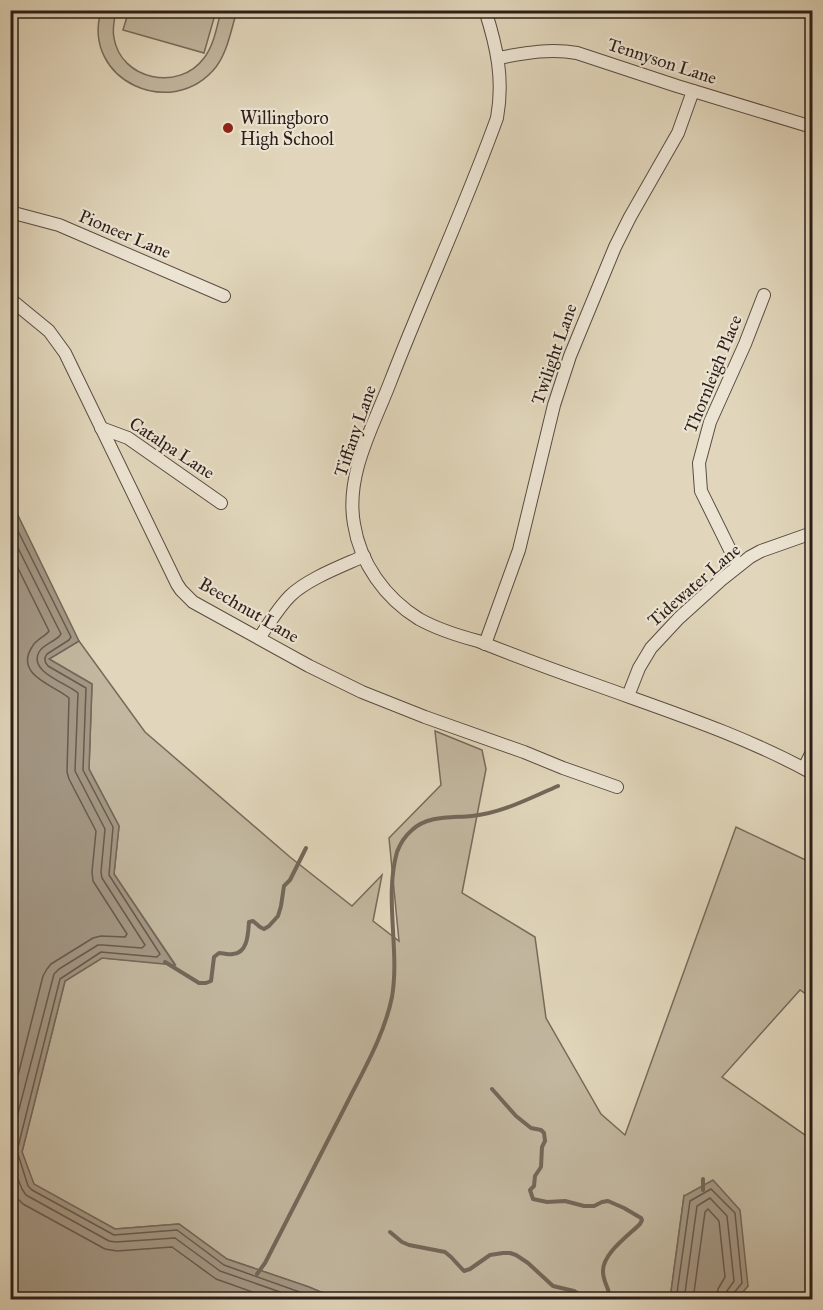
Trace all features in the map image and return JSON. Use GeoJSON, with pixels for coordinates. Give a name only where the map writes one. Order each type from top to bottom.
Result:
{"type":"FeatureCollection","features":[{"type":"Feature","properties":{"kind":"street","name":"Tiffany Lane"},"geometry":{"type":"LineString","coordinates":[[485,10],[498,58],[501,80],[498,118],[358,467],[352,506],[354,524],[364,556],[375,578],[388,594],[420,619],[439,628],[686,717],[808,770]]}},
{"type":"Feature","properties":{"kind":"street","name":"Tennyson Lane"},"geometry":{"type":"LineString","coordinates":[[498,58],[537,51],[562,50],[593,57],[693,91],[813,127]]}},
{"type":"Feature","properties":{"kind":"street","name":"Twilight Lane"},"geometry":{"type":"LineString","coordinates":[[485,644],[516,557],[554,405],[570,356],[615,246],[678,133],[693,91]]}},
{"type":"Feature","properties":{"kind":"street","name":"Pioneer Lane"},"geometry":{"type":"LineString","coordinates":[[10,212],[59,225],[224,296]]}},
{"type":"Feature","properties":{"kind":"street","name":"Thornleigh Place"},"geometry":{"type":"LineString","coordinates":[[738,566],[701,491],[699,463],[710,423],[764,295]]}},
{"type":"Feature","properties":{"kind":"street","name":"Beechnut Lane"},"geometry":{"type":"LineString","coordinates":[[10,299],[49,331],[65,353],[181,590],[194,602],[309,666],[362,692],[617,787]]}},
{"type":"Feature","properties":{"kind":"street","name":"Catalpa Lane"},"geometry":{"type":"LineString","coordinates":[[101,428],[129,438],[221,503]]}},
{"type":"Feature","properties":{"kind":"street","name":"Tidewater Lane"},"geometry":{"type":"LineString","coordinates":[[628,696],[639,668],[655,643],[738,566],[750,557],[786,541],[813,533]]}},
{"type":"Feature","properties":{"kind":"street"},"geometry":{"type":"LineString","coordinates":[[259,638],[291,595],[308,583],[364,556]]}},
{"type":"Feature","properties":{"kind":"street"},"geometry":{"type":"LineString","coordinates":[[808,770],[813,752]]}},
{"type":"Feature","properties":{"kind":"shaded area"},"geometry":{"type":"Polygon","coordinates":[[[129,10],[216,11],[204,53],[123,30],[129,10]]]}},
{"type":"Feature","properties":{"kind":"shaded area"},"geometry":{"type":"Polygon","coordinates":[[[101,11],[116,11],[114,38],[119,52],[128,64],[152,77],[166,78],[193,69],[204,58],[210,47],[221,11],[237,11],[226,47],[216,67],[198,83],[177,91],[155,92],[134,86],[117,74],[104,57],[98,35],[101,11]]]}},
{"type":"Feature","properties":{"kind":"shaded area"},"geometry":{"type":"Polygon","coordinates":[[[79,641],[145,732],[290,857],[352,906],[382,875],[373,921],[399,941],[389,838],[441,785],[435,731],[482,750],[486,769],[462,893],[535,937],[546,1018],[601,1114],[625,1135],[736,827],[812,863],[812,998],[800,990],[722,1077],[812,1140],[812,1299],[737,1299],[748,1286],[684,1196],[670,1299],[338,1300],[309,1287],[227,1259],[179,1224],[115,1229],[34,1185],[22,1152],[65,981],[102,958],[175,964],[114,874],[119,826],[89,769],[92,684],[49,659],[79,641]]]}},
{"type":"Feature","properties":{"kind":"water"},"geometry":{"type":"Polygon","coordinates":[[[11,501],[79,641],[49,659],[92,684],[89,769],[119,826],[114,874],[175,965],[102,958],[65,981],[22,1152],[34,1184],[115,1229],[179,1224],[227,1259],[338,1299],[11,1299],[11,501]]]}},
{"type":"Feature","properties":{"kind":"water"},"geometry":{"type":"Polygon","coordinates":[[[713,1180],[740,1210],[748,1286],[737,1299],[670,1299],[684,1196],[713,1180]]]}},
{"type":"Feature","properties":{"kind":"waterway"},"geometry":{"type":"LineString","coordinates":[[257,1274],[265,1263],[384,1026],[394,979],[392,887],[393,870],[401,843],[412,830],[425,822],[440,818],[494,812],[558,786]]}},
{"type":"Feature","properties":{"kind":"waterway"},"geometry":{"type":"LineString","coordinates":[[165,962],[199,983],[211,981],[214,957],[219,953],[231,954],[242,950],[246,942],[249,922],[253,921],[264,929],[278,916],[284,886],[290,880],[306,848]]}},
{"type":"Feature","properties":{"kind":"waterway"},"geometry":{"type":"LineString","coordinates":[[492,1089],[516,1116],[531,1128],[544,1133],[541,1167],[535,1176],[534,1186],[530,1190],[533,1199],[547,1202],[565,1201],[584,1206],[594,1206],[608,1201],[641,1218],[640,1224],[611,1252],[604,1265],[603,1276],[610,1300]]}},
{"type":"Feature","properties":{"kind":"waterway"},"geometry":{"type":"LineString","coordinates":[[703,1179],[703,1190]]}},
{"type":"Feature","properties":{"kind":"waterway"},"geometry":{"type":"LineString","coordinates":[[390,1232],[409,1245],[445,1252],[464,1271],[490,1255],[503,1253],[516,1255],[553,1286],[574,1291],[588,1300]]}},
{"type":"Feature","properties":{"kind":"place","name":"Willingboro High School"},"geometry":{"type":"Point","coordinates":[228,128]}}]}
